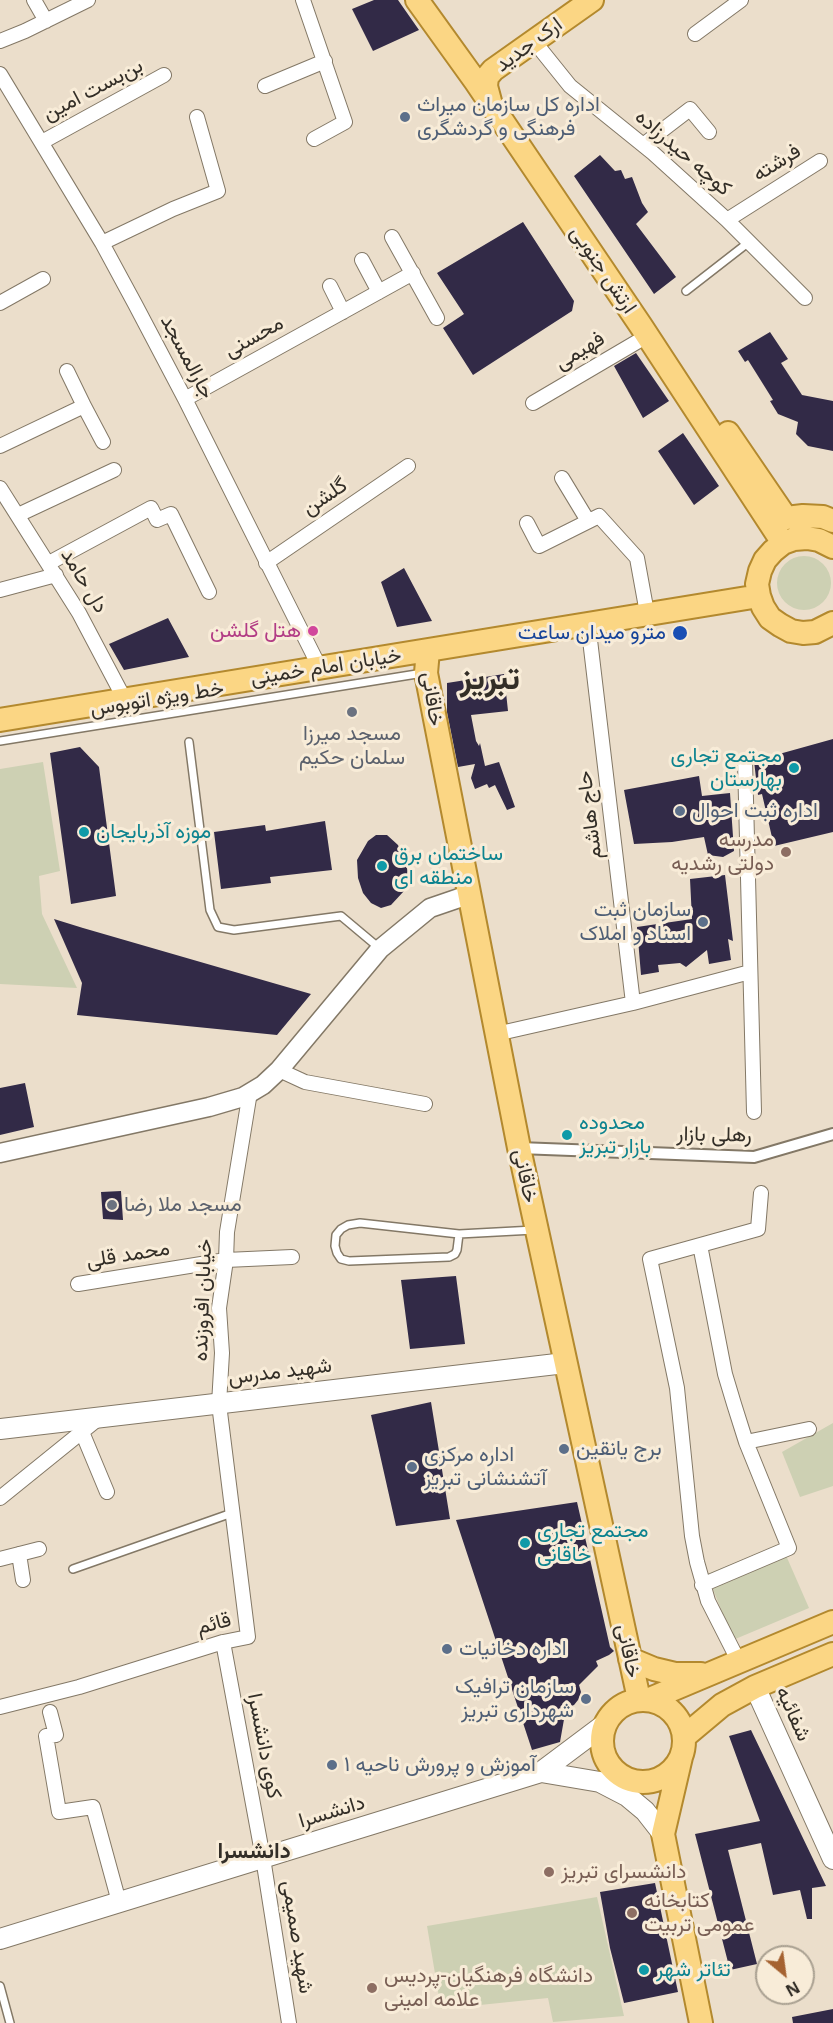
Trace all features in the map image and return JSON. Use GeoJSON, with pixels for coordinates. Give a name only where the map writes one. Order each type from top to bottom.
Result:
{"type":"FeatureCollection","features":[{"type":"Feature","properties":{"kind":"main road","name":"ارتش جنوبی"},"geometry":{"type":"LineString","coordinates":[[417,0],[490,101],[783,543]]}},
{"type":"Feature","properties":{"kind":"main road"},"geometry":{"type":"LineString","coordinates":[[430,0],[472,64],[477,68],[493,70]]}},
{"type":"Feature","properties":{"kind":"main road","name":"ارک جدید"},"geometry":{"type":"LineString","coordinates":[[490,101],[486,86],[487,76],[493,70],[592,0]]}},
{"type":"Feature","properties":{"kind":"main road"},"geometry":{"type":"LineString","coordinates":[[680,387],[713,412],[786,518],[824,517],[833,521]]}},
{"type":"Feature","properties":{"kind":"main road"},"geometry":{"type":"LineString","coordinates":[[831,630],[803,633],[785,628],[770,618],[759,596],[759,578],[765,560],[783,543],[807,538],[819,540],[833,547]]}},
{"type":"Feature","properties":{"kind":"main road","name":"خیابان امام خمینی"},"geometry":{"type":"LineString","coordinates":[[0,720],[759,596]]}},
{"type":"Feature","properties":{"kind":"main road","name":"خاقانی"},"geometry":{"type":"LineString","coordinates":[[429,650],[426,673],[519,1148],[630,1659],[644,1699]]}},
{"type":"Feature","properties":{"kind":"main road","name":"شهید مدرس"},"geometry":{"type":"LineString","coordinates":[[0,1429],[566,1363]]}},
{"type":"Feature","properties":{"kind":"main road"},"geometry":{"type":"LineString","coordinates":[[833,1622],[739,1662],[619,1707],[605,1724],[602,1734],[604,1755],[609,1765],[626,1779],[648,1782],[658,1779],[676,1767],[683,1747],[722,1705],[755,1687],[833,1654]]}},
{"type":"Feature","properties":{"kind":"main road"},"geometry":{"type":"LineString","coordinates":[[630,1659],[654,1669],[675,1674],[708,1674]]}},
{"type":"Feature","properties":{"kind":"main road","name":"شفائیه"},"geometry":{"type":"LineString","coordinates":[[755,1687],[833,1859]]}},
{"type":"Feature","properties":{"kind":"main road"},"geometry":{"type":"LineString","coordinates":[[644,1699],[660,1702],[677,1716],[682,1725],[683,1747],[663,1834],[702,2023]]}},
{"type":"Feature","properties":{"kind":"main road"},"geometry":{"type":"LineString","coordinates":[[540,1772],[605,1724]]}},
{"type":"Feature","properties":{"kind":"main road"},"geometry":{"type":"LineString","coordinates":[[540,1772],[600,1782],[627,1796],[645,1812],[663,1834]]}},
{"type":"Feature","properties":{"kind":"main road","name":"دانشسرا"},"geometry":{"type":"LineString","coordinates":[[0,1939],[540,1772]]}},
{"type":"Feature","properties":{"kind":"street"},"geometry":{"type":"LineString","coordinates":[[34,0],[46,21]]}},
{"type":"Feature","properties":{"kind":"street"},"geometry":{"type":"LineString","coordinates":[[0,40],[88,0]]}},
{"type":"Feature","properties":{"kind":"street"},"geometry":{"type":"LineString","coordinates":[[303,0],[345,122],[314,139]]}},
{"type":"Feature","properties":{"kind":"street"},"geometry":{"type":"LineString","coordinates":[[695,34],[741,0]]}},
{"type":"Feature","properties":{"kind":"street","name":"کوچه حیدرزاده"},"geometry":{"type":"LineString","coordinates":[[533,40],[570,86],[643,145],[727,219],[805,298]]}},
{"type":"Feature","properties":{"kind":"street"},"geometry":{"type":"LineString","coordinates":[[264,86],[325,61]]}},
{"type":"Feature","properties":{"kind":"street","name":"جارالمسجد"},"geometry":{"type":"LineString","coordinates":[[0,74],[102,243],[185,399],[320,668]]}},
{"type":"Feature","properties":{"kind":"street","name":"بن‌بست امین"},"geometry":{"type":"LineString","coordinates":[[42,142],[164,75]]}},
{"type":"Feature","properties":{"kind":"street"},"geometry":{"type":"LineString","coordinates":[[643,145],[690,110],[709,132]]}},
{"type":"Feature","properties":{"kind":"street"},"geometry":{"type":"LineString","coordinates":[[102,243],[173,209],[218,191],[197,117]]}},
{"type":"Feature","properties":{"kind":"street","name":"فرشته"},"geometry":{"type":"LineString","coordinates":[[727,219],[820,161]]}},
{"type":"Feature","properties":{"kind":"street"},"geometry":{"type":"LineString","coordinates":[[392,237],[437,318]]}},
{"type":"Feature","properties":{"kind":"street"},"geometry":{"type":"LineString","coordinates":[[362,260],[379,292]]}},
{"type":"Feature","properties":{"kind":"street","name":"محسنی"},"geometry":{"type":"LineString","coordinates":[[185,399],[413,273]]}},
{"type":"Feature","properties":{"kind":"street"},"geometry":{"type":"LineString","coordinates":[[0,303],[43,279]]}},
{"type":"Feature","properties":{"kind":"street"},"geometry":{"type":"LineString","coordinates":[[330,286],[344,312]]}},
{"type":"Feature","properties":{"kind":"street","name":"فهیمی"},"geometry":{"type":"LineString","coordinates":[[533,403],[647,336]]}},
{"type":"Feature","properties":{"kind":"street"},"geometry":{"type":"LineString","coordinates":[[67,371],[103,442]]}},
{"type":"Feature","properties":{"kind":"street"},"geometry":{"type":"LineString","coordinates":[[0,446],[84,406]]}},
{"type":"Feature","properties":{"kind":"street","name":"گلشن"},"geometry":{"type":"LineString","coordinates":[[266,563],[408,466]]}},
{"type":"Feature","properties":{"kind":"street"},"geometry":{"type":"LineString","coordinates":[[18,515],[114,471]]}},
{"type":"Feature","properties":{"kind":"street"},"geometry":{"type":"LineString","coordinates":[[562,478],[588,521]]}},
{"type":"Feature","properties":{"kind":"street","name":"دل حامد"},"geometry":{"type":"LineString","coordinates":[[0,488],[53,569],[126,700]]}},
{"type":"Feature","properties":{"kind":"street"},"geometry":{"type":"LineString","coordinates":[[0,590],[53,569],[151,508],[157,520],[171,514],[209,592]]}},
{"type":"Feature","properties":{"kind":"street"},"geometry":{"type":"LineString","coordinates":[[527,523],[539,546],[599,516],[637,558],[647,614]]}},
{"type":"Feature","properties":{"kind":"street","name":"حاج هاشم"},"geometry":{"type":"LineString","coordinates":[[588,623],[633,1003]]}},
{"type":"Feature","properties":{"kind":"street"},"geometry":{"type":"LineString","coordinates":[[745,761],[754,1112]]}},
{"type":"Feature","properties":{"kind":"street"},"geometry":{"type":"LineString","coordinates":[[0,1153],[209,1107],[243,1097],[263,1085],[279,1070],[380,949],[430,908],[468,895]]}},
{"type":"Feature","properties":{"kind":"street"},"geometry":{"type":"LineString","coordinates":[[496,1034],[633,1003],[750,972]]}},
{"type":"Feature","properties":{"kind":"street"},"geometry":{"type":"LineString","coordinates":[[279,1070],[305,1082],[426,1104]]}},
{"type":"Feature","properties":{"kind":"street","name":"خیابان افروزنده"},"geometry":{"type":"LineString","coordinates":[[219,1404],[222,1353],[219,1308],[226,1260],[227,1232],[250,1092]]}},
{"type":"Feature","properties":{"kind":"street","name":"رهلی بازار"},"geometry":{"type":"LineString","coordinates":[[519,1148],[754,1157],[833,1134]]}},
{"type":"Feature","properties":{"kind":"street"},"geometry":{"type":"LineString","coordinates":[[739,1662],[719,1625],[702,1585],[692,1536],[677,1388],[650,1259],[758,1229],[761,1193]]}},
{"type":"Feature","properties":{"kind":"street"},"geometry":{"type":"LineString","coordinates":[[700,1245],[725,1374],[746,1442],[789,1548],[702,1585]]}},
{"type":"Feature","properties":{"kind":"street","name":"محمد قلی"},"geometry":{"type":"LineString","coordinates":[[78,1284],[226,1260],[292,1257]]}},
{"type":"Feature","properties":{"kind":"street","name":"قائم"},"geometry":{"type":"LineString","coordinates":[[0,1707],[78,1687],[222,1642],[248,1637],[219,1404]]}},
{"type":"Feature","properties":{"kind":"street"},"geometry":{"type":"LineString","coordinates":[[0,1498],[99,1418]]}},
{"type":"Feature","properties":{"kind":"street"},"geometry":{"type":"LineString","coordinates":[[746,1442],[808,1429]]}},
{"type":"Feature","properties":{"kind":"street"},"geometry":{"type":"LineString","coordinates":[[82,1432],[107,1492]]}},
{"type":"Feature","properties":{"kind":"street"},"geometry":{"type":"LineString","coordinates":[[0,1559],[39,1549]]}},
{"type":"Feature","properties":{"kind":"street"},"geometry":{"type":"LineString","coordinates":[[19,1554],[23,1580]]}},
{"type":"Feature","properties":{"kind":"street","name":"کوی دانشسرا"},"geometry":{"type":"LineString","coordinates":[[222,1642],[263,1858]]}},
{"type":"Feature","properties":{"kind":"street"},"geometry":{"type":"LineString","coordinates":[[51,1712],[56,1735],[46,1736],[59,1812],[93,1807],[119,1902]]}},
{"type":"Feature","properties":{"kind":"street","name":"شهید صمیمی"},"geometry":{"type":"LineString","coordinates":[[263,1858],[289,2023]]}},
{"type":"Feature","properties":{"kind":"lane"},"geometry":{"type":"LineString","coordinates":[[686,291],[749,242]]}},
{"type":"Feature","properties":{"kind":"lane","name":"خط ویژه اتوبوس"},"geometry":{"type":"LineString","coordinates":[[0,741],[426,673]]}},
{"type":"Feature","properties":{"kind":"lane"},"geometry":{"type":"LineString","coordinates":[[189,742],[210,910],[218,927],[234,930],[340,916],[380,949]]}},
{"type":"Feature","properties":{"kind":"lane"},"geometry":{"type":"LineString","coordinates":[[459,1234],[457,1250],[449,1257],[349,1261],[341,1259],[334,1246],[336,1236],[341,1229],[360,1223],[459,1234],[537,1230]]}},
{"type":"Feature","properties":{"kind":"lane"},"geometry":{"type":"LineString","coordinates":[[73,1569],[232,1513]]}},
{"type":"Feature","properties":{"kind":"lane"},"geometry":{"type":"LineString","coordinates":[[0,1986],[10,2023]]}},
{"type":"Feature","properties":{"kind":"green space"},"geometry":{"type":"Polygon","coordinates":[[[804,556],[814,558],[823,564],[829,573],[831,583],[829,593],[823,602],[814,608],[804,610],[794,608],[785,602],[779,593],[777,583],[779,573],[785,564],[794,558],[804,556]]]}},
{"type":"Feature","properties":{"kind":"green space"},"geometry":{"type":"Polygon","coordinates":[[[43,762],[60,871],[39,876],[42,914],[77,988],[0,984],[0,769],[43,762]]]}},
{"type":"Feature","properties":{"kind":"green space"},"geometry":{"type":"Polygon","coordinates":[[[833,1423],[833,1486],[800,1497],[782,1452],[833,1423]]]}},
{"type":"Feature","properties":{"kind":"green space"},"geometry":{"type":"Polygon","coordinates":[[[781,1544],[809,1608],[733,1640],[707,1574],[781,1544]]]}},
{"type":"Feature","properties":{"kind":"green space"},"geometry":{"type":"Polygon","coordinates":[[[597,1897],[624,2016],[553,2022],[548,1998],[441,2009],[427,1926],[597,1897]]]}},
{"type":"Feature","properties":{"kind":"building"},"geometry":{"type":"Polygon","coordinates":[[[374,0],[398,0],[419,30],[373,51],[352,9],[374,0]]]}},
{"type":"Feature","properties":{"kind":"building"},"geometry":{"type":"Polygon","coordinates":[[[600,155],[615,171],[621,170],[625,179],[632,177],[648,212],[636,224],[676,277],[654,294],[574,176],[600,155]]]}},
{"type":"Feature","properties":{"kind":"building"},"geometry":{"type":"Polygon","coordinates":[[[523,222],[574,301],[572,311],[473,375],[443,328],[464,314],[437,273],[523,222]]]}},
{"type":"Feature","properties":{"kind":"building"},"geometry":{"type":"Polygon","coordinates":[[[770,332],[788,359],[781,363],[802,395],[833,401],[833,451],[808,446],[796,434],[798,422],[778,414],[770,401],[773,400],[748,360],[745,362],[738,351],[770,332]]]}},
{"type":"Feature","properties":{"kind":"building"},"geometry":{"type":"Polygon","coordinates":[[[636,353],[669,401],[643,418],[614,366],[636,353]]]}},
{"type":"Feature","properties":{"kind":"building"},"geometry":{"type":"Polygon","coordinates":[[[683,433],[719,486],[694,505],[658,451],[683,433]]]}},
{"type":"Feature","properties":{"kind":"building"},"geometry":{"type":"Polygon","coordinates":[[[404,568],[432,621],[397,627],[381,582],[404,568]]]}},
{"type":"Feature","properties":{"kind":"building"},"geometry":{"type":"Polygon","coordinates":[[[168,618],[189,657],[124,670],[109,644],[168,618]]]}},
{"type":"Feature","properties":{"kind":"building"},"geometry":{"type":"Polygon","coordinates":[[[504,674],[508,711],[471,715],[476,741],[479,746],[480,743],[485,766],[499,762],[515,807],[507,810],[495,785],[489,788],[487,784],[475,789],[471,778],[475,764],[458,767],[447,712],[447,683],[504,674]]]}},
{"type":"Feature","properties":{"kind":"building"},"geometry":{"type":"Polygon","coordinates":[[[833,739],[833,832],[774,846],[762,794],[758,795],[754,761],[833,739]]]}},
{"type":"Feature","properties":{"kind":"building","name":"موزه آذربایجان"},"geometry":{"type":"Polygon","coordinates":[[[80,747],[99,767],[116,896],[71,904],[50,753],[80,747]]]}},
{"type":"Feature","properties":{"kind":"building","name":"اداره ثبت احوال"},"geometry":{"type":"Polygon","coordinates":[[[699,776],[702,796],[730,793],[734,851],[723,857],[708,855],[704,837],[634,844],[624,790],[699,776]]]}},
{"type":"Feature","properties":{"kind":"building"},"geometry":{"type":"Polygon","coordinates":[[[325,821],[332,870],[270,877],[271,883],[221,889],[214,832],[265,825],[266,831],[325,821]]]}},
{"type":"Feature","properties":{"kind":"building","name":"ساختمان برق منطقه ای"},"geometry":{"type":"Polygon","coordinates":[[[376,835],[387,835],[398,845],[408,871],[404,891],[391,905],[381,908],[371,903],[363,893],[358,878],[357,860],[368,841],[376,835]]]}},
{"type":"Feature","properties":{"kind":"building","name":"سازمان ثبت اسناد و املاک"},"geometry":{"type":"Polygon","coordinates":[[[725,875],[733,941],[728,939],[731,960],[709,964],[707,950],[686,967],[680,963],[658,965],[659,972],[641,975],[637,927],[692,919],[690,879],[725,875]]]}},
{"type":"Feature","properties":{"kind":"building"},"geometry":{"type":"Polygon","coordinates":[[[54,919],[311,994],[277,1035],[77,1015],[82,983],[54,919]]]}},
{"type":"Feature","properties":{"kind":"building"},"geometry":{"type":"Polygon","coordinates":[[[25,1083],[34,1127],[0,1135],[0,1088],[25,1083]]]}},
{"type":"Feature","properties":{"kind":"building","name":"مسجد ملا رضا"},"geometry":{"type":"Polygon","coordinates":[[[121,1191],[123,1220],[103,1219],[101,1192],[121,1191]]]}},
{"type":"Feature","properties":{"kind":"building"},"geometry":{"type":"Polygon","coordinates":[[[456,1276],[465,1344],[410,1349],[401,1280],[456,1276]]]}},
{"type":"Feature","properties":{"kind":"building","name":"اداره مرکزی آتشنشانی تبریز"},"geometry":{"type":"Polygon","coordinates":[[[431,1402],[450,1519],[396,1526],[371,1415],[431,1402]]]}},
{"type":"Feature","properties":{"kind":"building"},"geometry":{"type":"Polygon","coordinates":[[[577,1502],[610,1647],[614,1651],[596,1661],[598,1666],[579,1685],[581,1692],[578,1700],[574,1705],[566,1708],[560,1742],[532,1750],[456,1520],[577,1502]]]}},
{"type":"Feature","properties":{"kind":"building"},"geometry":{"type":"Polygon","coordinates":[[[751,1730],[826,1886],[812,1888],[812,1919],[807,1919],[800,1890],[773,1895],[761,1843],[728,1850],[755,1956],[755,1964],[730,1970],[695,1834],[760,1821],[729,1736],[751,1730]]]}},
{"type":"Feature","properties":{"kind":"building"},"geometry":{"type":"Polygon","coordinates":[[[655,1883],[678,1992],[624,2003],[610,1948],[600,1892],[655,1883]]]}},
{"type":"Feature","properties":{"kind":"building"},"geometry":{"type":"Polygon","coordinates":[[[833,2009],[833,2023],[793,2023],[792,2017],[833,2009]]]}},
{"type":"Feature","properties":{"kind":"place","name":"اداره کل سازمان میراث فرهنگی و گردشگری"},"geometry":{"type":"Point","coordinates":[405,117]}},
{"type":"Feature","properties":{"kind":"place","name":"هتل گلشن"},"geometry":{"type":"Point","coordinates":[313,631]}},
{"type":"Feature","properties":{"kind":"place","name":"مترو میدان ساعت"},"geometry":{"type":"Point","coordinates":[680,633]}},
{"type":"Feature","properties":{"kind":"place","name":"مسجد میرزا سلمان حکیم"},"geometry":{"type":"Point","coordinates":[352,712]}},
{"type":"Feature","properties":{"kind":"place","name":"مجتمع تجاری بهارستان"},"geometry":{"type":"Point","coordinates":[794,768]}},
{"type":"Feature","properties":{"kind":"place","name":"اداره ثبت احوال"},"geometry":{"type":"Point","coordinates":[680,811]}},
{"type":"Feature","properties":{"kind":"place","name":"موزه آذربایجان"},"geometry":{"type":"Point","coordinates":[84,832]}},
{"type":"Feature","properties":{"kind":"place","name":"مدرسه دولتی رشدیه"},"geometry":{"type":"Point","coordinates":[786,852]}},
{"type":"Feature","properties":{"kind":"place","name":"ساختمان برق منطقه ای"},"geometry":{"type":"Point","coordinates":[382,866]}},
{"type":"Feature","properties":{"kind":"place","name":"سازمان ثبت اسناد و املاک"},"geometry":{"type":"Point","coordinates":[703,922]}},
{"type":"Feature","properties":{"kind":"place","name":"محدوده بازار تبریز"},"geometry":{"type":"Point","coordinates":[567,1135]}},
{"type":"Feature","properties":{"kind":"place","name":"مسجد ملا رضا"},"geometry":{"type":"Point","coordinates":[112,1205]}},
{"type":"Feature","properties":{"kind":"place","name":"برج یانقین"},"geometry":{"type":"Point","coordinates":[564,1449]}},
{"type":"Feature","properties":{"kind":"place","name":"اداره مرکزی آتشنشانی تبریز"},"geometry":{"type":"Point","coordinates":[412,1467]}},
{"type":"Feature","properties":{"kind":"place","name":"مجتمع تجاری خاقانی"},"geometry":{"type":"Point","coordinates":[525,1543]}},
{"type":"Feature","properties":{"kind":"place","name":"اداره دخانیات"},"geometry":{"type":"Point","coordinates":[447,1649]}},
{"type":"Feature","properties":{"kind":"place","name":"سازمان ترافیک شهرداری تبریز"},"geometry":{"type":"Point","coordinates":[586,1699]}},
{"type":"Feature","properties":{"kind":"place","name":"آموزش و پرورش ناحیه ۱"},"geometry":{"type":"Point","coordinates":[332,1765]}},
{"type":"Feature","properties":{"kind":"place","name":"دانشسرای تبریز"},"geometry":{"type":"Point","coordinates":[549,1872]}},
{"type":"Feature","properties":{"kind":"place","name":"کتابخانه عمومی تربیت"},"geometry":{"type":"Point","coordinates":[632,1913]}},
{"type":"Feature","properties":{"kind":"place","name":"تئاتر شهر"},"geometry":{"type":"Point","coordinates":[644,1970]}},
{"type":"Feature","properties":{"kind":"place","name":"دانشگاه فرهنگیان-پردیس علامه امینی"},"geometry":{"type":"Point","coordinates":[372,1988]}},
{"type":"Feature","properties":{"kind":"district","name":"تبریز"},"geometry":{"type":"Point","coordinates":[490,680]}},
{"type":"Feature","properties":{"kind":"district","name":"دانشسرا"},"geometry":{"type":"Point","coordinates":[254,1852]}}]}
